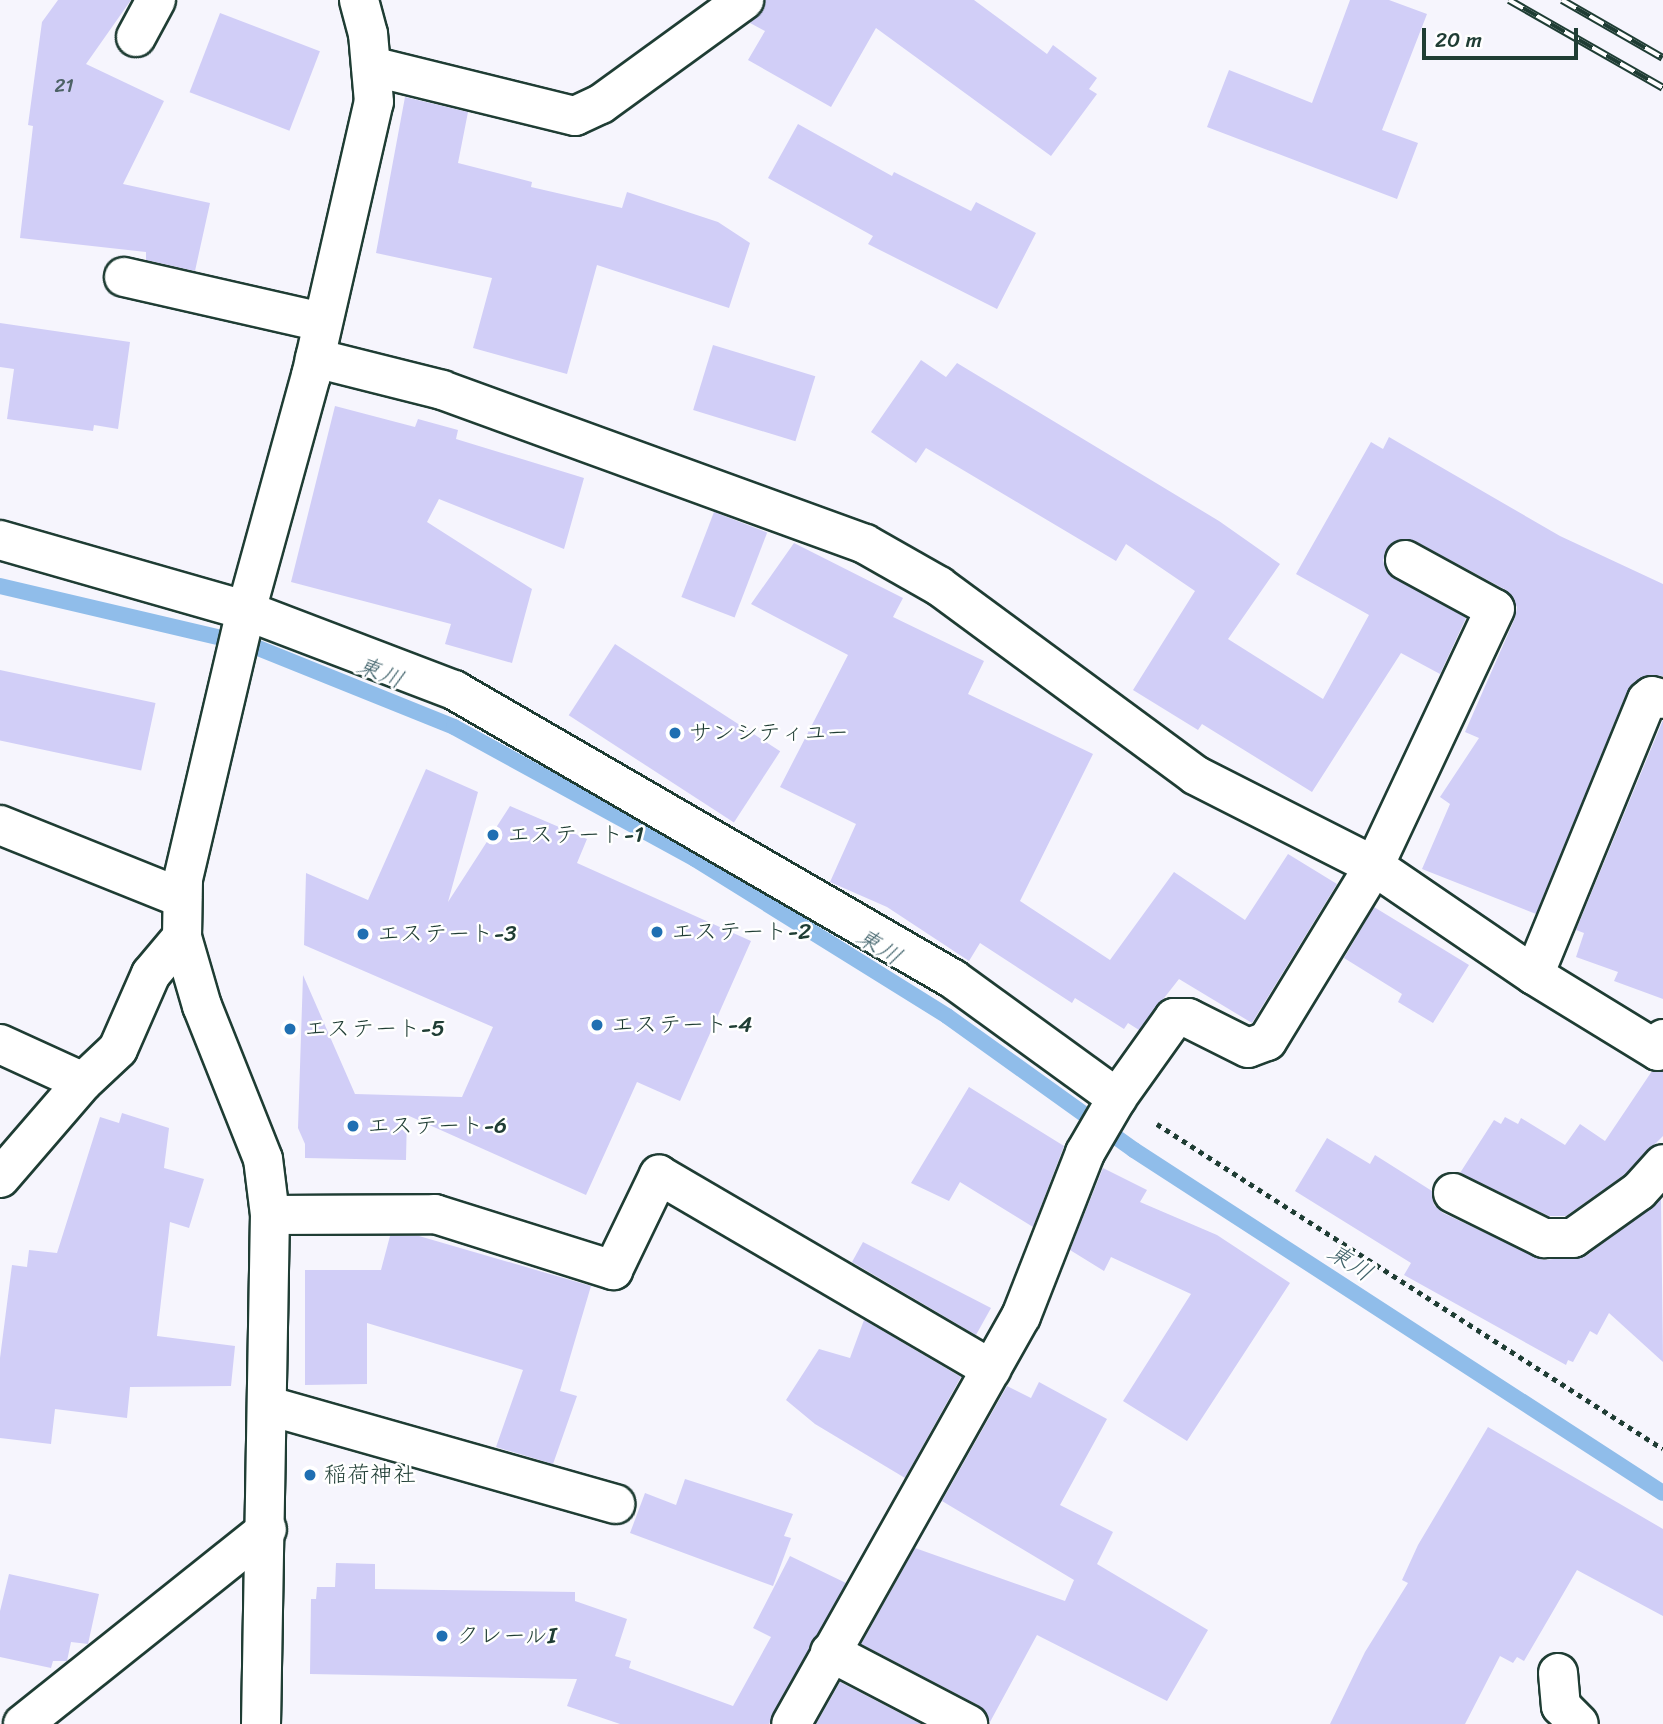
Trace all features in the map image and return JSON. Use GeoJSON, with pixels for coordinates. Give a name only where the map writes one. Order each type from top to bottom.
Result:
{"type":"FeatureCollection","features":[{"type":"Feature","properties":{"kind":"street"},"geometry":{"type":"LineString","coordinates":[[136,37],[156,0]]}},
{"type":"Feature","properties":{"kind":"street"},"geometry":{"type":"LineString","coordinates":[[261,1724],[267,1529],[270,1215],[263,1158],[202,1006],[182,937],[183,878],[246,613],[319,340],[374,102],[371,66],[359,0]]}},
{"type":"Feature","properties":{"kind":"street"},"geometry":{"type":"LineString","coordinates":[[371,66],[575,116],[601,104],[744,0]]}},
{"type":"Feature","properties":{"kind":"street"},"geometry":{"type":"LineString","coordinates":[[124,277],[319,340],[442,390],[784,511],[865,544],[939,586],[1195,775],[1374,866],[1534,975],[1661,1048]]}},
{"type":"Feature","properties":{"kind":"street"},"geometry":{"type":"LineString","coordinates":[[0,540],[246,613],[454,690],[953,979],[1117,1098]]}},
{"type":"Feature","properties":{"kind":"street"},"geometry":{"type":"LineString","coordinates":[[791,1724],[1021,1316],[1084,1153],[1117,1098],[1174,1018],[1188,1018],[1248,1048],[1268,1041],[1374,866],[1495,609],[1405,560]]}},
{"type":"Feature","properties":{"kind":"street"},"geometry":{"type":"LineString","coordinates":[[1534,975],[1647,700],[1652,696],[1663,699]]}},
{"type":"Feature","properties":{"kind":"street"},"geometry":{"type":"LineString","coordinates":[[0,825],[183,898]]}},
{"type":"Feature","properties":{"kind":"street"},"geometry":{"type":"LineString","coordinates":[[0,1178],[83,1082],[117,1049],[151,974],[182,937]]}},
{"type":"Feature","properties":{"kind":"street"},"geometry":{"type":"LineString","coordinates":[[0,1044],[83,1082]]}},
{"type":"Feature","properties":{"kind":"street"},"geometry":{"type":"LineString","coordinates":[[1453,1193],[1544,1238],[1573,1238],[1639,1191],[1663,1164]]}},
{"type":"Feature","properties":{"kind":"street"},"geometry":{"type":"LineString","coordinates":[[270,1215],[435,1214],[613,1270],[659,1175],[991,1369]]}},
{"type":"Feature","properties":{"kind":"street"},"geometry":{"type":"LineString","coordinates":[[269,1406],[615,1504]]}},
{"type":"Feature","properties":{"kind":"street"},"geometry":{"type":"LineString","coordinates":[[23,1724],[267,1529]]}},
{"type":"Feature","properties":{"kind":"street"},"geometry":{"type":"LineString","coordinates":[[830,1652],[968,1724]]}},
{"type":"Feature","properties":{"kind":"street"},"geometry":{"type":"LineString","coordinates":[[1558,1673],[1561,1706],[1579,1724]]}},
{"type":"Feature","properties":{"kind":"path"},"geometry":{"type":"LineString","coordinates":[[1117,1098],[1663,1448]]}},
{"type":"Feature","properties":{"kind":"building"},"geometry":{"type":"Polygon","coordinates":[[[58,0],[131,0],[86,64],[164,101],[123,184],[210,203],[195,271],[146,260],[146,252],[20,238],[33,126],[28,125],[42,22],[58,0]]]}},
{"type":"Feature","properties":{"kind":"building"},"geometry":{"type":"Polygon","coordinates":[[[765,0],[974,0],[1047,54],[1053,45],[1097,78],[1089,89],[1097,94],[1051,156],[876,28],[831,107],[748,60],[765,31],[750,23],[764,9],[765,0]]]}},
{"type":"Feature","properties":{"kind":"building"},"geometry":{"type":"Polygon","coordinates":[[[1350,0],[1389,0],[1427,14],[1382,130],[1418,143],[1397,199],[1207,127],[1229,70],[1312,103],[1350,0]]]}},
{"type":"Feature","properties":{"kind":"building"},"geometry":{"type":"Polygon","coordinates":[[[220,13],[320,51],[289,131],[190,92],[220,13]]]}},
{"type":"Feature","properties":{"kind":"building"},"geometry":{"type":"Polygon","coordinates":[[[405,97],[468,112],[458,163],[532,182],[531,187],[622,208],[627,192],[718,222],[750,243],[729,308],[597,265],[567,374],[473,348],[492,278],[376,253],[405,97]]]}},
{"type":"Feature","properties":{"kind":"building"},"geometry":{"type":"Polygon","coordinates":[[[798,124],[892,176],[894,172],[971,211],[976,202],[1036,233],[997,309],[868,244],[873,236],[768,178],[798,124]]]}},
{"type":"Feature","properties":{"kind":"building"},"geometry":{"type":"Polygon","coordinates":[[[0,323],[130,342],[118,429],[94,425],[93,431],[7,419],[14,369],[0,367],[0,323]]]}},
{"type":"Feature","properties":{"kind":"building"},"geometry":{"type":"Polygon","coordinates":[[[713,345],[815,376],[795,441],[693,410],[713,345]]]}},
{"type":"Feature","properties":{"kind":"building"},"geometry":{"type":"Polygon","coordinates":[[[921,360],[946,377],[957,363],[1219,521],[1280,564],[1228,639],[1323,699],[1369,615],[1296,574],[1371,442],[1383,449],[1389,437],[1560,536],[1663,584],[1663,676],[1647,675],[1627,692],[1536,914],[1422,869],[1450,804],[1440,797],[1479,738],[1465,732],[1515,618],[1517,607],[1506,590],[1415,541],[1393,542],[1383,560],[1387,572],[1466,618],[1440,674],[1401,653],[1312,792],[1202,724],[1198,730],[1133,690],[1195,591],[1126,544],[1116,561],[926,448],[916,463],[871,432],[921,360]]]}},
{"type":"Feature","properties":{"kind":"building"},"geometry":{"type":"Polygon","coordinates":[[[335,406],[415,427],[418,419],[458,430],[456,439],[584,478],[564,549],[439,499],[427,522],[532,589],[512,663],[445,644],[451,624],[291,582],[335,406]]]}},
{"type":"Feature","properties":{"kind":"building"},"geometry":{"type":"Polygon","coordinates":[[[714,512],[767,532],[735,617],[681,597],[714,512]]]}},
{"type":"Feature","properties":{"kind":"building"},"geometry":{"type":"Polygon","coordinates":[[[794,543],[903,598],[893,617],[984,661],[968,694],[1093,754],[1020,901],[1110,960],[1174,872],[1245,920],[1288,854],[1337,884],[1252,1023],[1179,979],[1139,1030],[1128,1023],[1124,1029],[1075,998],[1072,1003],[980,943],[969,961],[887,907],[830,882],[856,824],[780,787],[848,655],[751,604],[794,543]]]}},
{"type":"Feature","properties":{"kind":"building","name":"サンシティユー"},"geometry":{"type":"Polygon","coordinates":[[[615,644],[780,751],[734,823],[569,715],[615,644]]]}},
{"type":"Feature","properties":{"kind":"building"},"geometry":{"type":"Polygon","coordinates":[[[0,670],[156,703],[141,771],[0,741],[0,670]]]}},
{"type":"Feature","properties":{"kind":"building"},"geometry":{"type":"Polygon","coordinates":[[[1663,720],[1663,999],[1614,981],[1618,972],[1576,957],[1584,933],[1576,930],[1663,720]]]}},
{"type":"Feature","properties":{"kind":"building"},"geometry":{"type":"Polygon","coordinates":[[[426,769],[478,792],[448,902],[510,806],[587,839],[577,863],[751,941],[680,1101],[637,1082],[586,1195],[407,1115],[406,1160],[305,1158],[305,1144],[298,1128],[303,975],[355,1094],[462,1097],[493,1027],[304,945],[306,873],[368,900],[426,769]]]}},
{"type":"Feature","properties":{"kind":"building"},"geometry":{"type":"Polygon","coordinates":[[[1374,907],[1469,965],[1433,1023],[1398,1002],[1402,994],[1344,958],[1374,907]]]}},
{"type":"Feature","properties":{"kind":"building"},"geometry":{"type":"Polygon","coordinates":[[[1652,1071],[1663,1072],[1663,1136],[1624,1175],[1566,1216],[1549,1216],[1460,1173],[1494,1120],[1501,1124],[1505,1117],[1518,1124],[1521,1118],[1565,1145],[1580,1124],[1605,1141],[1652,1071]]]}},
{"type":"Feature","properties":{"kind":"building"},"geometry":{"type":"Polygon","coordinates":[[[969,1087],[1064,1146],[1033,1227],[960,1182],[949,1201],[911,1183],[969,1087]]]}},
{"type":"Feature","properties":{"kind":"building"},"geometry":{"type":"Polygon","coordinates":[[[122,1113],[169,1128],[164,1168],[204,1179],[189,1228],[170,1222],[157,1336],[235,1346],[231,1386],[130,1387],[127,1418],[55,1409],[51,1444],[0,1438],[0,1358],[12,1265],[27,1267],[29,1250],[57,1253],[100,1117],[119,1123],[122,1113]]]}},
{"type":"Feature","properties":{"kind":"building"},"geometry":{"type":"Polygon","coordinates":[[[1327,1138],[1370,1164],[1375,1155],[1432,1191],[1434,1205],[1443,1213],[1543,1260],[1586,1256],[1661,1199],[1663,1362],[1609,1313],[1597,1335],[1590,1331],[1573,1362],[1568,1360],[1566,1365],[1404,1275],[1411,1263],[1295,1191],[1327,1138]]]}},
{"type":"Feature","properties":{"kind":"building"},"geometry":{"type":"Polygon","coordinates":[[[1103,1168],[1147,1190],[1140,1202],[1217,1235],[1290,1283],[1187,1441],[1123,1401],[1191,1294],[1111,1257],[1104,1271],[1070,1250],[1103,1168]]]}},
{"type":"Feature","properties":{"kind":"building"},"geometry":{"type":"Polygon","coordinates":[[[390,1236],[419,1236],[591,1286],[560,1391],[577,1396],[553,1464],[496,1447],[523,1370],[367,1323],[367,1384],[305,1385],[305,1270],[381,1270],[390,1236]]]}},
{"type":"Feature","properties":{"kind":"building"},"geometry":{"type":"Polygon","coordinates":[[[863,1242],[991,1308],[976,1335],[852,1262],[863,1242]]]}},
{"type":"Feature","properties":{"kind":"building"},"geometry":{"type":"Polygon","coordinates":[[[864,1320],[961,1377],[905,1478],[815,1424],[786,1400],[819,1349],[850,1358],[864,1320]]]}},
{"type":"Feature","properties":{"kind":"building"},"geometry":{"type":"Polygon","coordinates":[[[1039,1382],[1107,1419],[1060,1505],[1113,1532],[1097,1564],[1208,1630],[1167,1701],[1037,1635],[990,1722],[978,1705],[861,1644],[915,1548],[1065,1601],[1074,1580],[942,1501],[1007,1386],[1031,1398],[1039,1382]]]}},
{"type":"Feature","properties":{"kind":"building"},"geometry":{"type":"Polygon","coordinates":[[[1488,1427],[1663,1529],[1663,1616],[1577,1570],[1524,1661],[1517,1657],[1513,1663],[1500,1656],[1465,1724],[1330,1724],[1365,1652],[1408,1583],[1402,1580],[1418,1545],[1488,1427]]]}},
{"type":"Feature","properties":{"kind":"building"},"geometry":{"type":"Polygon","coordinates":[[[685,1479],[793,1514],[784,1536],[791,1538],[773,1586],[630,1533],[645,1493],[676,1505],[685,1479]]]}},
{"type":"Feature","properties":{"kind":"building"},"geometry":{"type":"Polygon","coordinates":[[[790,1556],[846,1583],[769,1724],[620,1724],[567,1706],[577,1679],[310,1674],[311,1599],[316,1599],[317,1587],[335,1587],[336,1563],[375,1564],[375,1589],[575,1592],[575,1601],[627,1619],[615,1656],[631,1661],[629,1668],[733,1706],[771,1637],[753,1628],[790,1556]]]}},
{"type":"Feature","properties":{"kind":"building"},"geometry":{"type":"Polygon","coordinates":[[[9,1574],[99,1594],[88,1644],[71,1642],[67,1661],[53,1661],[51,1668],[0,1657],[0,1611],[9,1574]]]}},
{"type":"Feature","properties":{"kind":"building"},"geometry":{"type":"Polygon","coordinates":[[[840,1682],[921,1724],[816,1724],[840,1682]]]}},
{"type":"Feature","properties":{"kind":"waterway","name":"東川"},"geometry":{"type":"LineString","coordinates":[[0,586],[248,644],[454,727],[695,859],[947,1016],[1134,1150],[1663,1493]]}},
{"type":"Feature","properties":{"kind":"railway"},"geometry":{"type":"LineString","coordinates":[[1509,0],[1663,88]]}},
{"type":"Feature","properties":{"kind":"railway"},"geometry":{"type":"LineString","coordinates":[[1562,0],[1663,58]]}},
{"type":"Feature","properties":{"kind":"place","name":"サンシティユー"},"geometry":{"type":"Point","coordinates":[675,733]}},
{"type":"Feature","properties":{"kind":"place","name":"エステート-1"},"geometry":{"type":"Point","coordinates":[493,835]}},
{"type":"Feature","properties":{"kind":"place","name":"エステート-2"},"geometry":{"type":"Point","coordinates":[657,932]}},
{"type":"Feature","properties":{"kind":"place","name":"エステート-3"},"geometry":{"type":"Point","coordinates":[363,934]}},
{"type":"Feature","properties":{"kind":"place","name":"エステート-4"},"geometry":{"type":"Point","coordinates":[597,1025]}},
{"type":"Feature","properties":{"kind":"place","name":"エステート-5"},"geometry":{"type":"Point","coordinates":[290,1029]}},
{"type":"Feature","properties":{"kind":"place","name":"エステート-6"},"geometry":{"type":"Point","coordinates":[353,1126]}},
{"type":"Feature","properties":{"kind":"place","name":"稲荷神社"},"geometry":{"type":"Point","coordinates":[310,1475]}},
{"type":"Feature","properties":{"kind":"place","name":"クレールI"},"geometry":{"type":"Point","coordinates":[442,1636]}}]}
